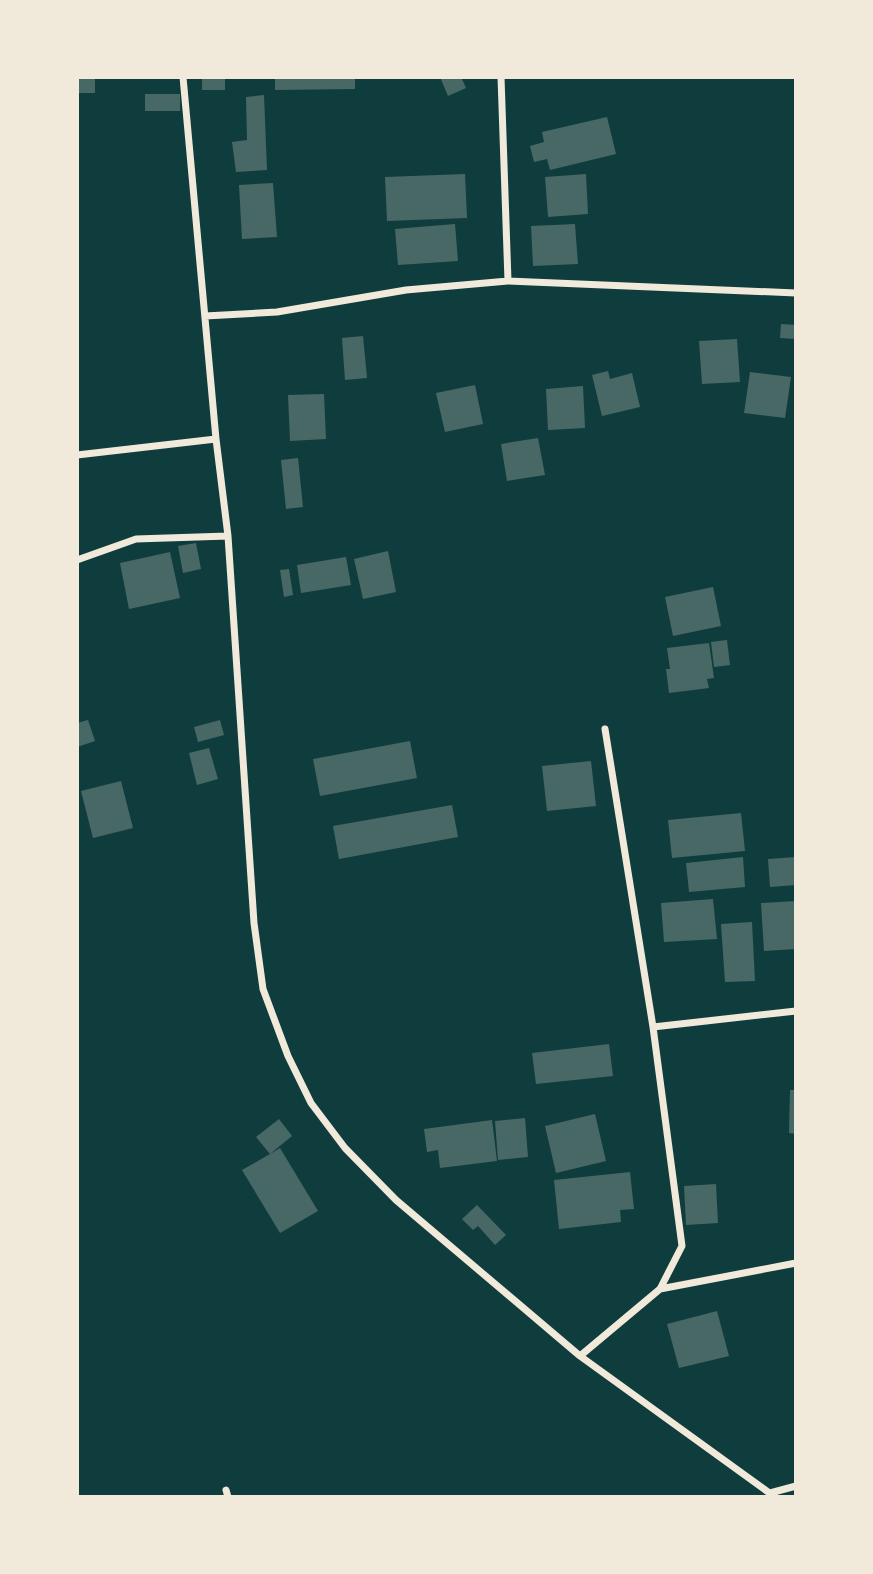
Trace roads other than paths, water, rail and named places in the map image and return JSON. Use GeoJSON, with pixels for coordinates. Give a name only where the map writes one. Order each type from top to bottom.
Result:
{"type":"FeatureCollection","features":[{"type":"Feature","properties":{"kind":"street"},"geometry":{"type":"LineString","coordinates":[[183,77],[216,439],[228,536],[254,923],[263,989],[288,1056],[311,1103],[345,1148],[396,1200],[580,1356],[773,1495],[796,1486]]}},
{"type":"Feature","properties":{"kind":"street"},"geometry":{"type":"LineString","coordinates":[[501,77],[508,281]]}},
{"type":"Feature","properties":{"kind":"street"},"geometry":{"type":"LineString","coordinates":[[205,316],[277,312],[406,290],[508,281],[796,293]]}},
{"type":"Feature","properties":{"kind":"street"},"geometry":{"type":"LineString","coordinates":[[77,455],[216,439]]}},
{"type":"Feature","properties":{"kind":"street"},"geometry":{"type":"LineString","coordinates":[[77,560],[136,539],[228,536]]}},
{"type":"Feature","properties":{"kind":"street"},"geometry":{"type":"LineString","coordinates":[[580,1356],[660,1289],[682,1246],[653,1027],[605,729]]}},
{"type":"Feature","properties":{"kind":"street"},"geometry":{"type":"LineString","coordinates":[[653,1027],[796,1011]]}},
{"type":"Feature","properties":{"kind":"street"},"geometry":{"type":"LineString","coordinates":[[660,1289],[796,1263]]}}]}
